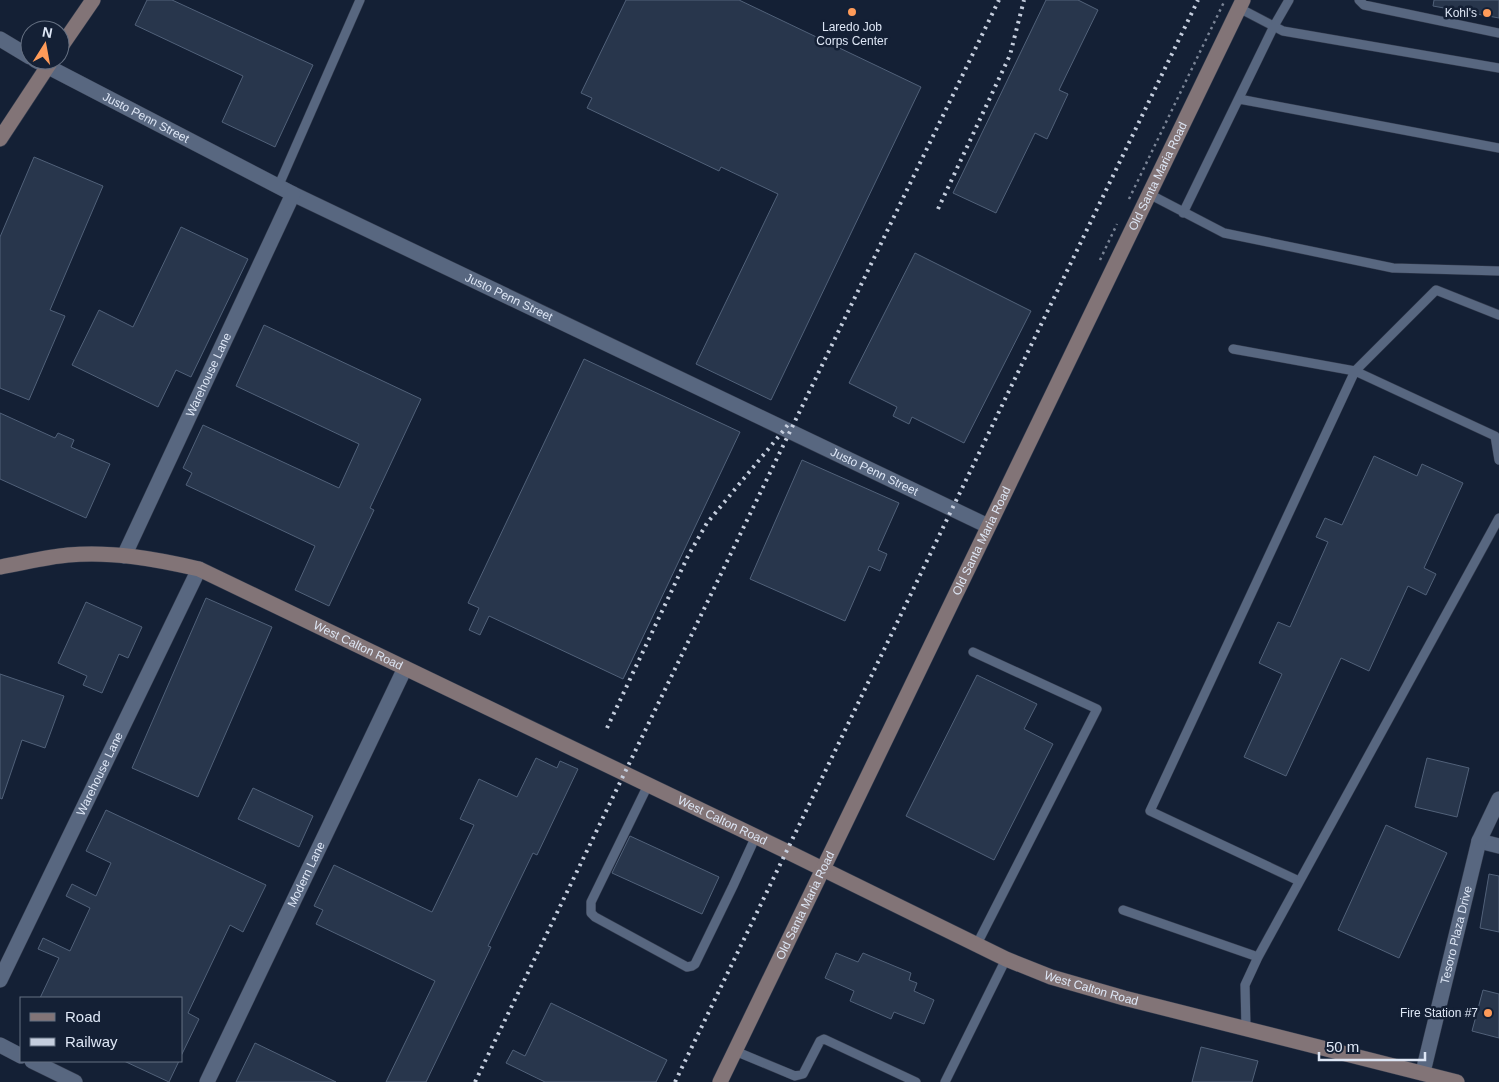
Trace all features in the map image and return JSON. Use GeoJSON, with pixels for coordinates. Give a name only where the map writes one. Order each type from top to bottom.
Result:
{"type":"FeatureCollection","features":[{"type":"Feature","properties":{"kind":"main road"},"geometry":{"type":"LineString","coordinates":[[70,33],[93,0]]}},
{"type":"Feature","properties":{"kind":"main road","name":"Old Santa Maria Road"},"geometry":{"type":"LineString","coordinates":[[720,1082],[1241,4]]}},
{"type":"Feature","properties":{"kind":"main road"},"geometry":{"type":"LineString","coordinates":[[0,139],[40,70]]}},
{"type":"Feature","properties":{"kind":"main road","name":"West Calton Road"},"geometry":{"type":"LineString","coordinates":[[0,567],[68,555],[91,554],[164,561],[198,569],[756,836],[1006,959],[1051,978],[1246,1028],[1420,1077],[1458,1082]]}},
{"type":"Feature","properties":{"kind":"street"},"geometry":{"type":"LineString","coordinates":[[0,39],[20,51]]}},
{"type":"Feature","properties":{"kind":"street","name":"Justo Penn Street"},"geometry":{"type":"LineString","coordinates":[[60,70],[278,187],[988,526]]}},
{"type":"Feature","properties":{"kind":"street","name":"Warehouse Lane"},"geometry":{"type":"LineString","coordinates":[[124,556],[293,194]]}},
{"type":"Feature","properties":{"kind":"street","name":"Warehouse Lane"},"geometry":{"type":"LineString","coordinates":[[0,980],[198,569]]}},
{"type":"Feature","properties":{"kind":"street","name":"Modern Lane"},"geometry":{"type":"LineString","coordinates":[[207,1082],[405,668]]}},
{"type":"Feature","properties":{"kind":"street","name":"Tesoro Plaza Drive"},"geometry":{"type":"LineString","coordinates":[[1420,1077],[1479,841],[1499,799]]}},
{"type":"Feature","properties":{"kind":"street"},"geometry":{"type":"LineString","coordinates":[[1479,841],[1499,846]]}},
{"type":"Feature","properties":{"kind":"street"},"geometry":{"type":"LineString","coordinates":[[0,1045],[20,1055]]}},
{"type":"Feature","properties":{"kind":"street"},"geometry":{"type":"LineString","coordinates":[[34,1062],[75,1082]]}},
{"type":"Feature","properties":{"kind":"lane"},"geometry":{"type":"LineString","coordinates":[[278,187],[360,0]]}},
{"type":"Feature","properties":{"kind":"lane"},"geometry":{"type":"LineString","coordinates":[[1184,213],[1274,26],[1289,0]]}},
{"type":"Feature","properties":{"kind":"lane"},"geometry":{"type":"LineString","coordinates":[[1359,0],[1364,5],[1499,33]]}},
{"type":"Feature","properties":{"kind":"lane"},"geometry":{"type":"LineString","coordinates":[[1241,4],[1283,31],[1499,68]]}},
{"type":"Feature","properties":{"kind":"lane"},"geometry":{"type":"LineString","coordinates":[[1239,99],[1499,148]]}},
{"type":"Feature","properties":{"kind":"lane"},"geometry":{"type":"LineString","coordinates":[[1149,194],[1224,233],[1393,268],[1499,271]]}},
{"type":"Feature","properties":{"kind":"lane"},"geometry":{"type":"LineString","coordinates":[[1299,881],[1150,811],[1355,371],[1436,290],[1499,315]]}},
{"type":"Feature","properties":{"kind":"lane"},"geometry":{"type":"LineString","coordinates":[[1233,349],[1355,371],[1497,432],[1499,460]]}},
{"type":"Feature","properties":{"kind":"lane"},"geometry":{"type":"LineString","coordinates":[[1246,1028],[1246,985],[1258,957],[1499,518]]}},
{"type":"Feature","properties":{"kind":"lane"},"geometry":{"type":"LineString","coordinates":[[973,652],[1097,709],[977,944]]}},
{"type":"Feature","properties":{"kind":"lane"},"geometry":{"type":"LineString","coordinates":[[648,785],[591,902],[591,913],[595,917],[687,966],[694,964],[756,836]]}},
{"type":"Feature","properties":{"kind":"lane"},"geometry":{"type":"LineString","coordinates":[[1123,910],[1258,957]]}},
{"type":"Feature","properties":{"kind":"lane"},"geometry":{"type":"LineString","coordinates":[[946,1082],[1006,959]]}},
{"type":"Feature","properties":{"kind":"lane"},"geometry":{"type":"LineString","coordinates":[[735,1050],[795,1076],[803,1074],[820,1041],[824,1039],[916,1082]]}},
{"type":"Feature","properties":{"kind":"building"},"geometry":{"type":"Polygon","coordinates":[[[147,0],[172,0],[313,65],[275,147],[222,122],[243,76],[135,25],[147,0]]]}},
{"type":"Feature","properties":{"kind":"building"},"geometry":{"type":"Polygon","coordinates":[[[626,0],[739,0],[921,87],[771,400],[696,364],[778,194],[721,167],[719,171],[587,108],[592,98],[581,93],[626,0]]]}},
{"type":"Feature","properties":{"kind":"building"},"geometry":{"type":"Polygon","coordinates":[[[1046,0],[1078,0],[1098,10],[1059,90],[1068,94],[1047,139],[1035,133],[996,213],[953,193],[1046,0]]]}},
{"type":"Feature","properties":{"kind":"building","name":"Kohl's"},"geometry":{"type":"Polygon","coordinates":[[[1434,0],[1499,0],[1499,18],[1433,6],[1434,0]]]}},
{"type":"Feature","properties":{"kind":"building"},"geometry":{"type":"Polygon","coordinates":[[[34,157],[103,186],[50,310],[65,316],[29,400],[0,388],[0,237],[34,157]]]}},
{"type":"Feature","properties":{"kind":"building"},"geometry":{"type":"Polygon","coordinates":[[[181,227],[248,259],[191,377],[176,370],[158,407],[72,365],[99,310],[133,327],[181,227]]]}},
{"type":"Feature","properties":{"kind":"building"},"geometry":{"type":"Polygon","coordinates":[[[915,253],[1031,311],[964,443],[912,417],[909,424],[893,416],[897,407],[849,383],[915,253]]]}},
{"type":"Feature","properties":{"kind":"building"},"geometry":{"type":"Polygon","coordinates":[[[264,325],[421,399],[370,508],[374,510],[329,606],[295,590],[315,546],[186,485],[192,473],[183,468],[203,425],[339,488],[359,444],[236,386],[264,325]]]}},
{"type":"Feature","properties":{"kind":"building"},"geometry":{"type":"Polygon","coordinates":[[[584,359],[740,432],[623,679],[489,616],[480,635],[469,630],[479,608],[468,603],[584,359]]]}},
{"type":"Feature","properties":{"kind":"building"},"geometry":{"type":"Polygon","coordinates":[[[0,413],[55,438],[58,433],[74,440],[71,447],[110,464],[86,518],[0,479],[0,413]]]}},
{"type":"Feature","properties":{"kind":"building"},"geometry":{"type":"Polygon","coordinates":[[[1374,456],[1417,476],[1422,464],[1463,483],[1424,568],[1436,574],[1426,595],[1408,586],[1369,671],[1341,658],[1286,776],[1244,757],[1282,674],[1259,663],[1278,622],[1290,627],[1328,542],[1316,537],[1325,518],[1342,525],[1374,456]]]}},
{"type":"Feature","properties":{"kind":"building"},"geometry":{"type":"Polygon","coordinates":[[[802,460],[899,503],[878,550],[887,554],[880,571],[869,566],[845,621],[750,579],[802,460]]]}},
{"type":"Feature","properties":{"kind":"building"},"geometry":{"type":"Polygon","coordinates":[[[206,598],[272,627],[198,797],[132,768],[206,598]]]}},
{"type":"Feature","properties":{"kind":"building"},"geometry":{"type":"Polygon","coordinates":[[[86,602],[142,627],[128,658],[119,654],[102,693],[83,685],[87,676],[58,663],[86,602]]]}},
{"type":"Feature","properties":{"kind":"building"},"geometry":{"type":"Polygon","coordinates":[[[0,674],[64,696],[45,748],[22,740],[2,799],[0,798],[0,674]]]}},
{"type":"Feature","properties":{"kind":"building"},"geometry":{"type":"Polygon","coordinates":[[[977,675],[1037,704],[1024,729],[1053,744],[994,860],[906,816],[977,675]]]}},
{"type":"Feature","properties":{"kind":"building"},"geometry":{"type":"Polygon","coordinates":[[[536,758],[557,768],[560,761],[578,769],[537,855],[533,853],[488,946],[491,947],[426,1082],[386,1082],[435,981],[316,924],[323,910],[314,906],[334,865],[432,912],[474,825],[460,819],[479,779],[517,797],[536,758]]]}},
{"type":"Feature","properties":{"kind":"building"},"geometry":{"type":"Polygon","coordinates":[[[1427,758],[1469,768],[1457,817],[1415,807],[1427,758]]]}},
{"type":"Feature","properties":{"kind":"building"},"geometry":{"type":"Polygon","coordinates":[[[253,788],[313,816],[299,847],[238,819],[253,788]]]}},
{"type":"Feature","properties":{"kind":"building"},"geometry":{"type":"Polygon","coordinates":[[[106,810],[266,885],[243,932],[230,925],[188,1013],[199,1019],[182,1054],[182,997],[40,997],[59,958],[38,949],[43,938],[70,951],[90,908],[66,896],[72,884],[96,896],[111,863],[86,851],[106,810]]]}},
{"type":"Feature","properties":{"kind":"building"},"geometry":{"type":"Polygon","coordinates":[[[1386,825],[1447,853],[1399,958],[1338,930],[1386,825]]]}},
{"type":"Feature","properties":{"kind":"building"},"geometry":{"type":"Polygon","coordinates":[[[630,836],[719,877],[702,914],[612,873],[630,836]]]}},
{"type":"Feature","properties":{"kind":"building"},"geometry":{"type":"Polygon","coordinates":[[[1489,874],[1499,876],[1499,932],[1480,928],[1489,874]]]}},
{"type":"Feature","properties":{"kind":"building"},"geometry":{"type":"Polygon","coordinates":[[[836,953],[858,962],[863,953],[911,973],[909,980],[917,983],[914,991],[934,1000],[924,1024],[894,1012],[891,1019],[850,1001],[854,991],[825,978],[836,953]]]}},
{"type":"Feature","properties":{"kind":"building","name":"Fire Station #7"},"geometry":{"type":"Polygon","coordinates":[[[1483,990],[1499,994],[1499,1038],[1472,1031],[1483,990]]]}},
{"type":"Feature","properties":{"kind":"building"},"geometry":{"type":"Polygon","coordinates":[[[551,1003],[667,1060],[656,1082],[545,1082],[506,1063],[513,1050],[525,1056],[551,1003]]]}},
{"type":"Feature","properties":{"kind":"building"},"geometry":{"type":"Polygon","coordinates":[[[255,1043],[336,1082],[236,1082],[255,1043]]]}},
{"type":"Feature","properties":{"kind":"building"},"geometry":{"type":"Polygon","coordinates":[[[1201,1047],[1258,1061],[1252,1082],[1192,1082],[1201,1047]]]}},
{"type":"Feature","properties":{"kind":"building"},"geometry":{"type":"Polygon","coordinates":[[[126,1062],[179,1062],[169,1082],[126,1062]]]}},
{"type":"Feature","properties":{"kind":"railway"},"geometry":{"type":"LineString","coordinates":[[475,1082],[999,0]]}},
{"type":"Feature","properties":{"kind":"railway"},"geometry":{"type":"LineString","coordinates":[[938,209],[1010,55],[1024,0]]}},
{"type":"Feature","properties":{"kind":"railway"},"geometry":{"type":"LineString","coordinates":[[675,1082],[1198,0]]}},
{"type":"Feature","properties":{"kind":"railway"},"geometry":{"type":"LineString","coordinates":[[607,728],[688,556],[707,523],[789,423]]}},
{"type":"Feature","properties":{"kind":"place","name":"Laredo Job Corps Center"},"geometry":{"type":"Point","coordinates":[852,12]}},
{"type":"Feature","properties":{"kind":"place","name":"Kohl's"},"geometry":{"type":"Point","coordinates":[1487,13]}},
{"type":"Feature","properties":{"kind":"place","name":"Fire Station #7"},"geometry":{"type":"Point","coordinates":[1488,1013]}}]}
